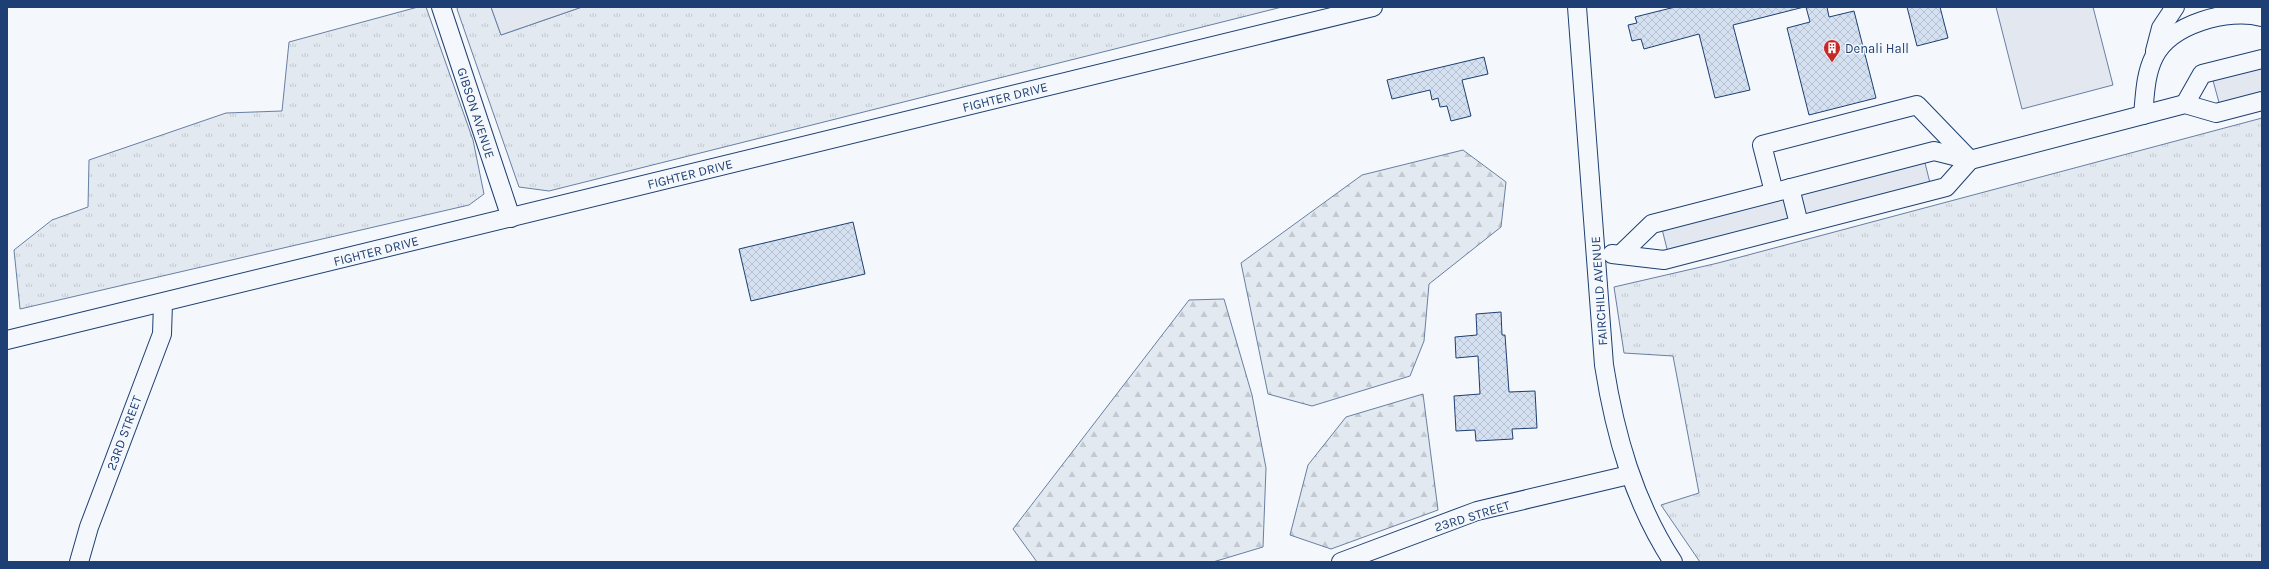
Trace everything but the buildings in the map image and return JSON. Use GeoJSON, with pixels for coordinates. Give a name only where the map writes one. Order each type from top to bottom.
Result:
{"type":"FeatureCollection","features":[{"type":"Feature","properties":{"kind":"street","name":"GIBSON AVENUE"},"geometry":{"type":"LineString","coordinates":[[441,7],[511,218]]}},
{"type":"Feature","properties":{"kind":"street","name":"FIGHTER DRIVE"},"geometry":{"type":"LineString","coordinates":[[7,340],[1373,7]]}},
{"type":"Feature","properties":{"kind":"street","name":"FAIRCHILD AVENUE"},"geometry":{"type":"LineString","coordinates":[[1577,7],[1597,256],[1604,365],[1617,434],[1629,475],[1646,513],[1673,562]]}},
{"type":"Feature","properties":{"kind":"street"},"geometry":{"type":"LineString","coordinates":[[2143,115],[2147,76],[2162,28],[2175,7]]}},
{"type":"Feature","properties":{"kind":"street"},"geometry":{"type":"LineString","coordinates":[[2153,58],[2162,43],[2180,30],[2203,21],[2235,15],[2252,15],[2262,17]]}},
{"type":"Feature","properties":{"kind":"street"},"geometry":{"type":"LineString","coordinates":[[2185,104],[2202,74],[2262,59]]}},
{"type":"Feature","properties":{"kind":"street"},"geometry":{"type":"LineString","coordinates":[[1621,254],[1652,224],[1934,151],[1970,160],[2185,104],[2216,112],[2262,101]]}},
{"type":"Feature","properties":{"kind":"street"},"geometry":{"type":"LineString","coordinates":[[1800,224],[1782,190],[1762,145],[1917,105],[1970,160]]}},
{"type":"Feature","properties":{"kind":"street"},"geometry":{"type":"LineString","coordinates":[[1597,256],[1621,254],[1664,260],[1946,187],[1970,160]]}},
{"type":"Feature","properties":{"kind":"street","name":"23RD STREET"},"geometry":{"type":"LineString","coordinates":[[79,562],[92,520],[162,334],[163,303]]}},
{"type":"Feature","properties":{"kind":"street","name":"23RD STREET"},"geometry":{"type":"LineString","coordinates":[[1341,562],[1477,511],[1629,475]]}},
{"type":"Feature","properties":{"kind":"green space"},"geometry":{"type":"Polygon","coordinates":[[[418,7],[426,7],[473,140],[484,194],[469,205],[20,309],[14,250],[52,220],[88,207],[89,160],[226,113],[282,111],[289,42],[418,7]]]}},
{"type":"Feature","properties":{"kind":"green space"},"geometry":{"type":"Polygon","coordinates":[[[458,7],[491,7],[501,35],[582,7],[1282,7],[549,191],[519,187],[457,9],[458,7]]]}},
{"type":"Feature","properties":{"kind":"green space"},"geometry":{"type":"Polygon","coordinates":[[[2262,118],[2262,562],[1700,562],[1661,505],[1699,493],[1673,356],[1624,353],[1614,287],[1718,263],[2262,118]]]}},
{"type":"Feature","properties":{"kind":"green space"},"geometry":{"type":"Polygon","coordinates":[[[1463,150],[1506,182],[1501,227],[1429,284],[1424,341],[1410,376],[1312,406],[1268,394],[1241,263],[1362,175],[1463,150]]]}},
{"type":"Feature","properties":{"kind":"green space"},"geometry":{"type":"Polygon","coordinates":[[[1224,299],[1252,395],[1266,468],[1263,547],[1213,562],[1037,562],[1013,529],[1189,300],[1224,299]]]}},
{"type":"Feature","properties":{"kind":"green space"},"geometry":{"type":"Polygon","coordinates":[[[1423,394],[1438,510],[1331,549],[1290,535],[1308,465],[1346,417],[1423,394]]]}},
{"type":"Feature","properties":{"kind":"shaded area"},"geometry":{"type":"Polygon","coordinates":[[[491,7],[582,7],[501,35],[491,7]]]}},
{"type":"Feature","properties":{"kind":"shaded area"},"geometry":{"type":"Polygon","coordinates":[[[1996,7],[2093,7],[2113,85],[2022,109],[1996,7]]]}},
{"type":"Feature","properties":{"kind":"shaded area"},"geometry":{"type":"Polygon","coordinates":[[[2262,64],[2262,95],[2220,106],[2212,77],[2262,64]]]}},
{"type":"Feature","properties":{"kind":"shaded area"},"geometry":{"type":"Polygon","coordinates":[[[1924,159],[1931,187],[1668,253],[1661,225],[1924,159]]]}},
{"type":"Feature","properties":{"kind":"place","name":"Denali Hall"},"geometry":{"type":"Point","coordinates":[1832,63]}}]}
